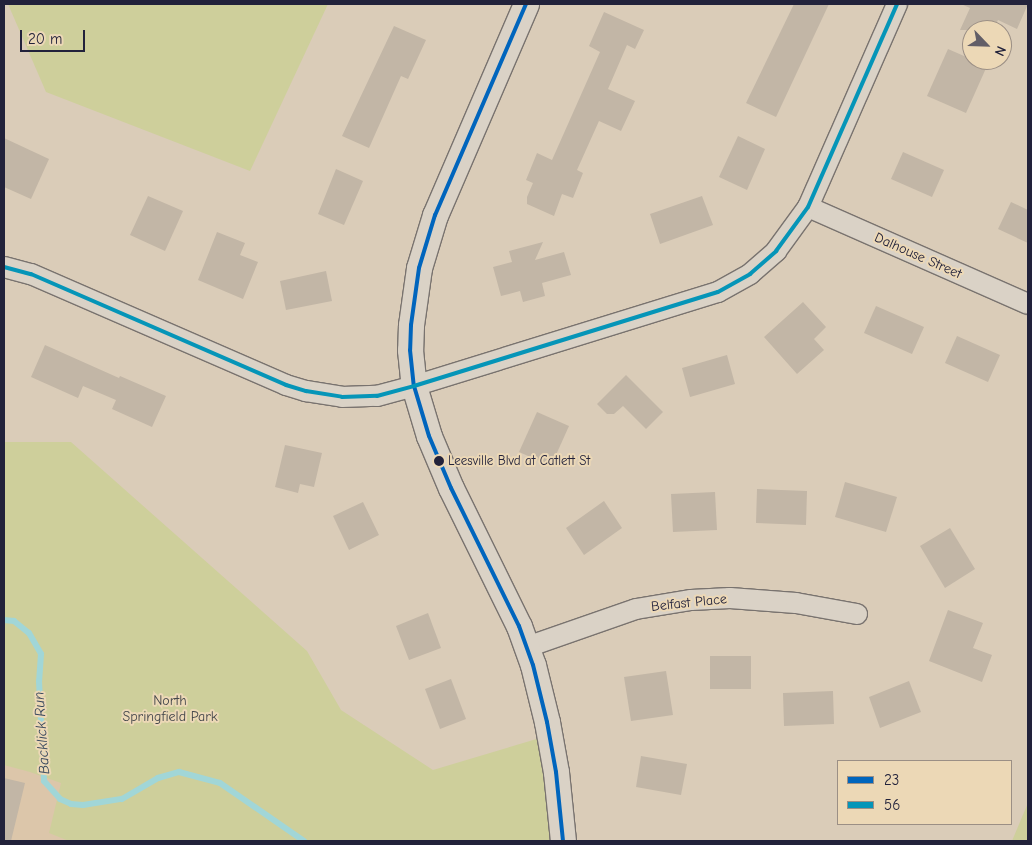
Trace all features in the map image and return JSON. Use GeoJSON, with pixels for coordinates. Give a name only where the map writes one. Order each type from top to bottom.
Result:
{"type":"FeatureCollection","features":[{"type":"Feature","properties":{"kind":"street"},"geometry":{"type":"LineString","coordinates":[[526,4],[452,173],[426,241],[419,268],[411,326],[410,350],[414,386],[428,436],[527,647],[548,722],[556,772],[563,841]]}},
{"type":"Feature","properties":{"kind":"street"},"geometry":{"type":"LineString","coordinates":[[4,267],[32,274],[299,389],[324,395],[351,397],[377,396],[414,386],[718,292],[750,274],[776,251],[808,206],[897,4]]}},
{"type":"Feature","properties":{"kind":"street","name":"Dalhouse Street"},"geometry":{"type":"LineString","coordinates":[[808,206],[1028,304]]}},
{"type":"Feature","properties":{"kind":"street","name":"Belfast Place"},"geometry":{"type":"LineString","coordinates":[[527,647],[636,609],[691,600],[730,598],[796,603],[857,614]]}},
{"type":"Feature","properties":{"kind":"shaded area"},"geometry":{"type":"Polygon","coordinates":[[[4,697],[246,841],[4,841],[4,697]]]}},
{"type":"Feature","properties":{"kind":"green space"},"geometry":{"type":"Polygon","coordinates":[[[8,4],[328,4],[250,171],[46,92],[8,4]]]}},
{"type":"Feature","properties":{"kind":"green space","name":"North Springfield Park"},"geometry":{"type":"Polygon","coordinates":[[[4,442],[71,442],[307,651],[341,710],[433,770],[550,735],[561,841],[69,841],[49,833],[61,783],[4,765],[4,442]]]}},
{"type":"Feature","properties":{"kind":"green space"},"geometry":{"type":"Polygon","coordinates":[[[1028,803],[1028,841],[1012,841],[1022,817],[1028,803]]]}},
{"type":"Feature","properties":{"kind":"building"},"geometry":{"type":"Polygon","coordinates":[[[794,4],[829,4],[776,117],[746,103],[794,4]]]}},
{"type":"Feature","properties":{"kind":"building"},"geometry":{"type":"Polygon","coordinates":[[[961,4],[1028,4],[1017,29],[1012,27],[1012,20],[965,20],[970,8],[961,4]]]}},
{"type":"Feature","properties":{"kind":"building"},"geometry":{"type":"Polygon","coordinates":[[[604,12],[644,30],[635,49],[627,45],[608,89],[635,101],[621,131],[599,121],[577,170],[583,173],[573,198],[562,194],[554,216],[527,204],[527,197],[533,183],[526,180],[537,153],[552,160],[600,52],[589,46],[604,12]]]}},
{"type":"Feature","properties":{"kind":"building"},"geometry":{"type":"Polygon","coordinates":[[[394,26],[426,40],[408,79],[401,76],[369,148],[342,136],[394,26]]]}},
{"type":"Feature","properties":{"kind":"building"},"geometry":{"type":"Polygon","coordinates":[[[948,49],[962,55],[962,70],[985,70],[966,113],[927,96],[948,49]]]}},
{"type":"Feature","properties":{"kind":"building"},"geometry":{"type":"Polygon","coordinates":[[[738,136],[765,149],[747,190],[719,177],[738,136]]]}},
{"type":"Feature","properties":{"kind":"building"},"geometry":{"type":"Polygon","coordinates":[[[4,138],[49,159],[31,199],[4,187],[4,138]]]}},
{"type":"Feature","properties":{"kind":"building"},"geometry":{"type":"Polygon","coordinates":[[[903,152],[944,170],[932,197],[891,179],[903,152]]]}},
{"type":"Feature","properties":{"kind":"building"},"geometry":{"type":"Polygon","coordinates":[[[336,169],[363,181],[344,225],[318,214],[336,169]]]}},
{"type":"Feature","properties":{"kind":"building"},"geometry":{"type":"Polygon","coordinates":[[[148,196],[183,211],[165,251],[130,235],[148,196]]]}},
{"type":"Feature","properties":{"kind":"building"},"geometry":{"type":"Polygon","coordinates":[[[702,196],[713,225],[660,244],[650,214],[702,196]]]}},
{"type":"Feature","properties":{"kind":"building"},"geometry":{"type":"Polygon","coordinates":[[[1011,202],[1028,210],[1028,243],[998,229],[1011,202]]]}},
{"type":"Feature","properties":{"kind":"building"},"geometry":{"type":"Polygon","coordinates":[[[217,232],[245,243],[240,255],[258,262],[243,299],[198,280],[217,232]]]}},
{"type":"Feature","properties":{"kind":"building"},"geometry":{"type":"Polygon","coordinates":[[[543,242],[535,260],[564,252],[571,275],[542,283],[545,296],[523,302],[520,291],[501,296],[493,267],[512,262],[509,251],[543,242]]]}},
{"type":"Feature","properties":{"kind":"building"},"geometry":{"type":"Polygon","coordinates":[[[326,271],[332,301],[286,310],[280,281],[326,271]]]}},
{"type":"Feature","properties":{"kind":"building"},"geometry":{"type":"Polygon","coordinates":[[[803,302],[826,327],[814,339],[824,350],[797,374],[764,337],[803,302]]]}},
{"type":"Feature","properties":{"kind":"building"},"geometry":{"type":"Polygon","coordinates":[[[876,306],[924,327],[912,354],[864,333],[876,306]]]}},
{"type":"Feature","properties":{"kind":"building"},"geometry":{"type":"Polygon","coordinates":[[[957,336],[1000,355],[988,382],[945,363],[957,336]]]}},
{"type":"Feature","properties":{"kind":"building"},"geometry":{"type":"Polygon","coordinates":[[[45,345],[119,378],[120,376],[166,396],[152,427],[112,409],[116,400],[83,386],[78,398],[31,377],[45,345]]]}},
{"type":"Feature","properties":{"kind":"building"},"geometry":{"type":"Polygon","coordinates":[[[727,355],[735,384],[690,397],[682,368],[727,355]]]}},
{"type":"Feature","properties":{"kind":"building"},"geometry":{"type":"Polygon","coordinates":[[[626,375],[663,412],[646,429],[623,406],[614,414],[607,414],[597,404],[626,375]]]}},
{"type":"Feature","properties":{"kind":"building"},"geometry":{"type":"Polygon","coordinates":[[[537,412],[569,426],[551,466],[519,452],[537,412]]]}},
{"type":"Feature","properties":{"kind":"building"},"geometry":{"type":"Polygon","coordinates":[[[285,445],[322,453],[314,487],[300,484],[298,493],[275,487],[285,445]]]}},
{"type":"Feature","properties":{"kind":"building"},"geometry":{"type":"Polygon","coordinates":[[[845,482],[897,497],[886,532],[835,517],[845,482]]]}},
{"type":"Feature","properties":{"kind":"building"},"geometry":{"type":"Polygon","coordinates":[[[757,489],[807,491],[806,525],[756,523],[757,489]]]}},
{"type":"Feature","properties":{"kind":"building"},"geometry":{"type":"Polygon","coordinates":[[[715,492],[717,530],[673,532],[671,494],[715,492]]]}},
{"type":"Feature","properties":{"kind":"building"},"geometry":{"type":"Polygon","coordinates":[[[604,501],[622,528],[584,555],[566,528],[604,501]]]}},
{"type":"Feature","properties":{"kind":"building"},"geometry":{"type":"Polygon","coordinates":[[[363,502],[379,535],[349,550],[333,516],[363,502]]]}},
{"type":"Feature","properties":{"kind":"building"},"geometry":{"type":"Polygon","coordinates":[[[950,528],[975,569],[945,588],[920,546],[950,528]]]}},
{"type":"Feature","properties":{"kind":"building"},"geometry":{"type":"Polygon","coordinates":[[[948,610],[983,623],[973,648],[992,655],[982,682],[929,661],[948,610]]]}},
{"type":"Feature","properties":{"kind":"building"},"geometry":{"type":"Polygon","coordinates":[[[428,613],[441,648],[409,660],[396,626],[428,613]]]}},
{"type":"Feature","properties":{"kind":"building"},"geometry":{"type":"Polygon","coordinates":[[[710,656],[751,656],[751,689],[710,689],[710,656]]]}},
{"type":"Feature","properties":{"kind":"building"},"geometry":{"type":"Polygon","coordinates":[[[666,671],[673,715],[631,721],[624,677],[666,671]]]}},
{"type":"Feature","properties":{"kind":"building"},"geometry":{"type":"Polygon","coordinates":[[[451,679],[466,719],[440,729],[425,689],[451,679]]]}},
{"type":"Feature","properties":{"kind":"building"},"geometry":{"type":"Polygon","coordinates":[[[909,681],[921,712],[880,728],[869,697],[909,681]]]}},
{"type":"Feature","properties":{"kind":"building"},"geometry":{"type":"Polygon","coordinates":[[[833,691],[834,724],[784,726],[783,693],[833,691]]]}},
{"type":"Feature","properties":{"kind":"building"},"geometry":{"type":"Polygon","coordinates":[[[641,756],[687,764],[681,795],[636,787],[641,756]]]}},
{"type":"Feature","properties":{"kind":"building"},"geometry":{"type":"Polygon","coordinates":[[[4,778],[25,783],[11,841],[4,841],[4,778]]]}},
{"type":"Feature","properties":{"kind":"waterway","name":"Backlick Run"},"geometry":{"type":"LineString","coordinates":[[4,620],[14,621],[29,633],[41,654],[39,681],[44,781],[60,799],[71,804],[83,805],[122,799],[158,778],[179,772],[220,783],[304,841]]}},
{"type":"Feature","properties":{"kind":"transit line","name":"23"},"geometry":{"type":"LineString","coordinates":[[526,4],[435,215],[419,268],[411,325],[410,350],[414,386],[429,436],[451,488],[519,626],[533,665],[547,722],[556,772],[563,841]]}},
{"type":"Feature","properties":{"kind":"transit line","name":"56"},"geometry":{"type":"LineString","coordinates":[[4,267],[31,274],[286,385],[306,391],[342,397],[377,396],[414,386],[718,292],[750,274],[776,251],[808,207],[897,4]]}},
{"type":"Feature","properties":{"kind":"place","name":"Leesville Blvd at Catlett St"},"geometry":{"type":"Point","coordinates":[439,461]}}]}
